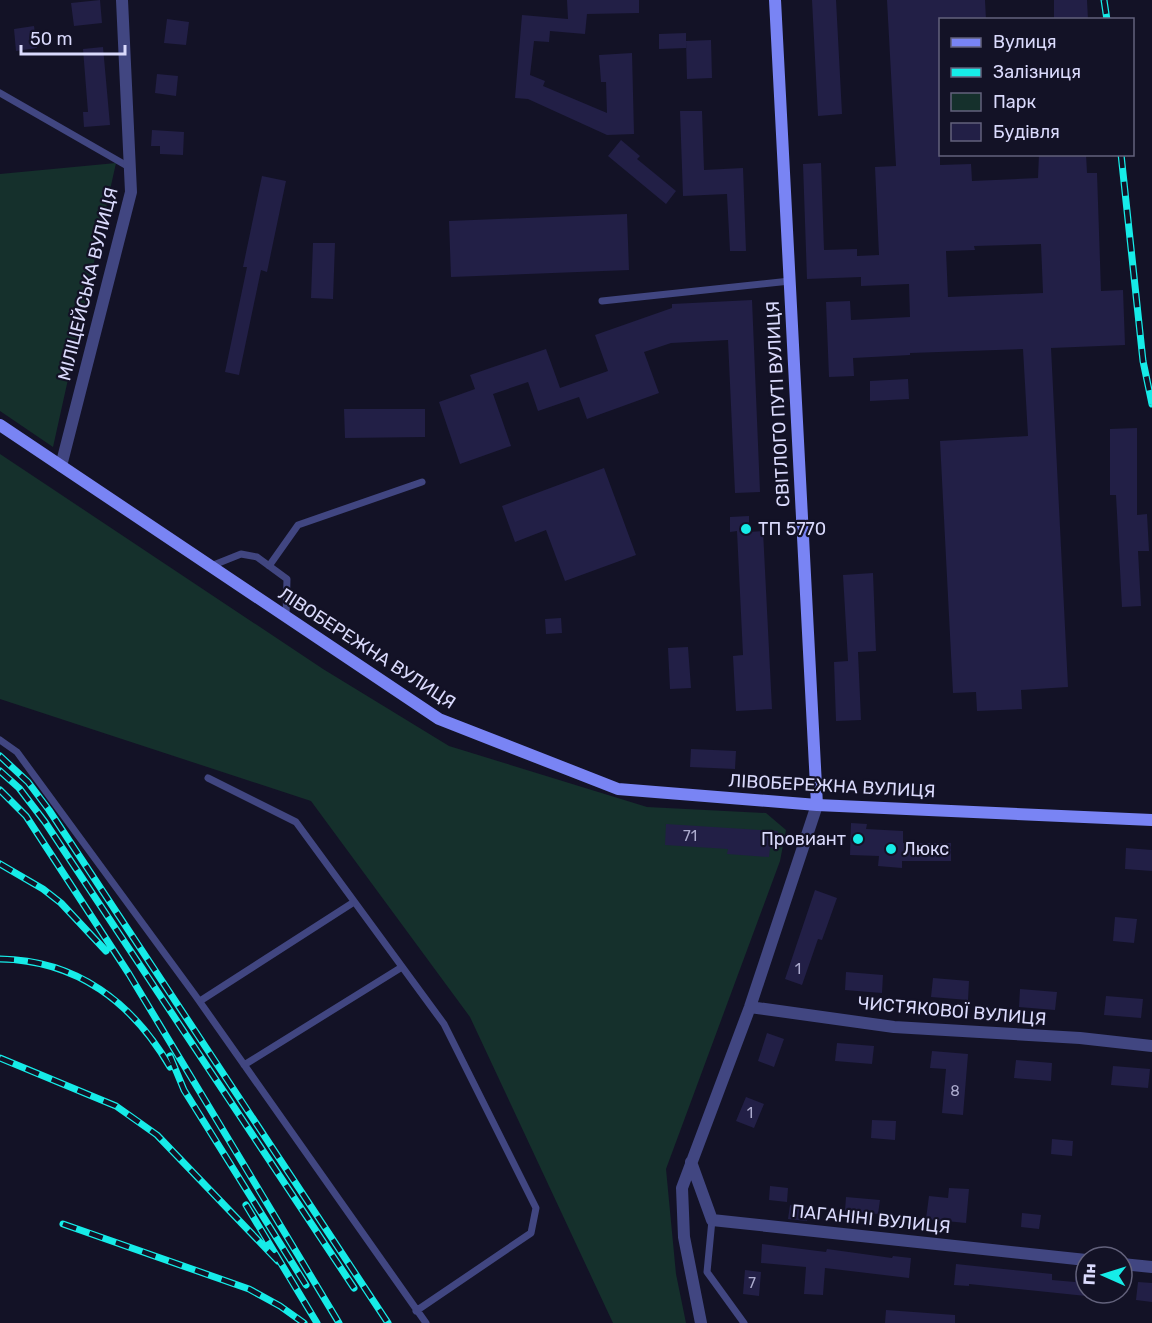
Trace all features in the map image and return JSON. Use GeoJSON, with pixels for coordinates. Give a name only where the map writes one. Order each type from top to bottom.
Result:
{"type":"FeatureCollection","features":[{"type":"Feature","properties":{"kind":"main road","name":"СВІТЛОГО ПУТІ ВУЛИЦЯ"},"geometry":{"type":"LineString","coordinates":[[775,0],[816,805]]}},
{"type":"Feature","properties":{"kind":"main road","name":"ЛІВОБЕРЕЖНА ВУЛИЦЯ"},"geometry":{"type":"LineString","coordinates":[[0,424],[439,719],[618,789],[816,805],[1152,820]]}},
{"type":"Feature","properties":{"kind":"street","name":"МІЛІЦЕЙСЬКА ВУЛИЦЯ"},"geometry":{"type":"LineString","coordinates":[[61,466],[131,192],[122,0]]}},
{"type":"Feature","properties":{"kind":"street"},"geometry":{"type":"LineString","coordinates":[[700,1323],[684,1237],[682,1188],[750,1007],[816,805]]}},
{"type":"Feature","properties":{"kind":"street","name":"ЧИСТЯКОВОЇ ВУЛИЦЯ"},"geometry":{"type":"LineString","coordinates":[[750,1007],[894,1027],[1080,1038],[1152,1046]]}},
{"type":"Feature","properties":{"kind":"street"},"geometry":{"type":"LineString","coordinates":[[691,1162],[712,1220]]}},
{"type":"Feature","properties":{"kind":"street","name":"ПАГАНІНІ ВУЛИЦЯ"},"geometry":{"type":"LineString","coordinates":[[712,1220],[1074,1259]]}},
{"type":"Feature","properties":{"kind":"street"},"geometry":{"type":"LineString","coordinates":[[1134,1265],[1152,1267]]}},
{"type":"Feature","properties":{"kind":"lane"},"geometry":{"type":"LineString","coordinates":[[0,93],[129,167]]}},
{"type":"Feature","properties":{"kind":"lane"},"geometry":{"type":"LineString","coordinates":[[602,301],[790,281]]}},
{"type":"Feature","properties":{"kind":"lane"},"geometry":{"type":"LineString","coordinates":[[269,566],[298,525],[422,482]]}},
{"type":"Feature","properties":{"kind":"lane"},"geometry":{"type":"LineString","coordinates":[[211,566],[242,554],[257,557],[288,579],[286,617]]}},
{"type":"Feature","properties":{"kind":"lane"},"geometry":{"type":"LineString","coordinates":[[0,740],[17,752],[200,1001],[426,1323]]}},
{"type":"Feature","properties":{"kind":"lane"},"geometry":{"type":"LineString","coordinates":[[208,778],[296,822],[444,1024],[536,1208],[531,1233],[416,1311]]}},
{"type":"Feature","properties":{"kind":"lane"},"geometry":{"type":"LineString","coordinates":[[200,1001],[354,902]]}},
{"type":"Feature","properties":{"kind":"lane"},"geometry":{"type":"LineString","coordinates":[[244,1065],[402,967]]}},
{"type":"Feature","properties":{"kind":"lane"},"geometry":{"type":"LineString","coordinates":[[712,1220],[707,1272],[744,1323]]}},
{"type":"Feature","properties":{"kind":"green space"},"geometry":{"type":"Polygon","coordinates":[[[116,163],[53,447],[0,411],[0,174],[116,163]]]}},
{"type":"Feature","properties":{"kind":"green space"},"geometry":{"type":"Polygon","coordinates":[[[0,454],[323,669],[449,746],[647,807],[766,813],[786,830],[780,861],[666,1169],[676,1274],[686,1323],[613,1323],[470,1017],[311,801],[0,699],[0,454]]]}},
{"type":"Feature","properties":{"kind":"building"},"geometry":{"type":"Polygon","coordinates":[[[100,0],[102,23],[74,26],[71,3],[100,0]]]}},
{"type":"Feature","properties":{"kind":"building"},"geometry":{"type":"Polygon","coordinates":[[[567,0],[639,0],[639,13],[587,14],[585,34],[550,31],[549,42],[534,41],[530,75],[545,81],[543,86],[607,113],[606,82],[601,82],[599,55],[632,53],[634,134],[607,135],[528,99],[515,98],[522,15],[568,19],[567,0]]]}},
{"type":"Feature","properties":{"kind":"building"},"geometry":{"type":"Polygon","coordinates":[[[812,0],[836,0],[842,114],[818,116],[812,0]]]}},
{"type":"Feature","properties":{"kind":"building"},"geometry":{"type":"Polygon","coordinates":[[[887,0],[985,0],[986,18],[939,18],[940,165],[971,164],[972,181],[1038,178],[1039,156],[1086,156],[1087,173],[1097,173],[1101,291],[1123,290],[1125,345],[1051,348],[1068,687],[1021,690],[1022,709],[977,711],[976,692],[953,693],[940,441],[1028,436],[1023,349],[910,353],[910,355],[853,358],[854,376],[829,377],[826,302],[850,301],[851,320],[910,317],[909,284],[861,286],[861,277],[807,279],[803,164],[821,163],[824,250],[857,249],[857,256],[879,255],[875,167],[896,166],[887,0]],[[1041,244],[974,246],[975,250],[946,251],[948,297],[1043,293],[1041,244]]]}},
{"type":"Feature","properties":{"kind":"building"},"geometry":{"type":"Polygon","coordinates":[[[1054,0],[1087,0],[1088,18],[1054,18],[1054,0]]]}},
{"type":"Feature","properties":{"kind":"building"},"geometry":{"type":"Polygon","coordinates":[[[167,19],[189,22],[186,45],[164,43],[167,19]]]}},
{"type":"Feature","properties":{"kind":"building"},"geometry":{"type":"Polygon","coordinates":[[[34,26],[37,48],[16,51],[14,29],[34,26]]]}},
{"type":"Feature","properties":{"kind":"building"},"geometry":{"type":"Polygon","coordinates":[[[686,33],[686,48],[659,49],[659,34],[686,33]]]}},
{"type":"Feature","properties":{"kind":"building"},"geometry":{"type":"Polygon","coordinates":[[[711,40],[712,78],[687,79],[686,41],[711,40]]]}},
{"type":"Feature","properties":{"kind":"building"},"geometry":{"type":"Polygon","coordinates":[[[103,47],[110,125],[84,127],[83,112],[88,112],[83,49],[103,47]]]}},
{"type":"Feature","properties":{"kind":"building"},"geometry":{"type":"Polygon","coordinates":[[[157,74],[178,76],[176,96],[155,93],[157,74]]]}},
{"type":"Feature","properties":{"kind":"building"},"geometry":{"type":"Polygon","coordinates":[[[680,111],[702,111],[704,170],[743,168],[746,251],[730,251],[727,194],[683,196],[680,111]]]}},
{"type":"Feature","properties":{"kind":"building"},"geometry":{"type":"Polygon","coordinates":[[[152,130],[184,132],[183,155],[160,154],[160,146],[151,146],[152,130]]]}},
{"type":"Feature","properties":{"kind":"building"},"geometry":{"type":"Polygon","coordinates":[[[621,140],[640,156],[637,159],[676,191],[666,204],[608,156],[621,140]]]}},
{"type":"Feature","properties":{"kind":"building"},"geometry":{"type":"Polygon","coordinates":[[[262,176],[286,181],[267,272],[261,270],[239,375],[225,372],[247,267],[243,267],[262,176]]]}},
{"type":"Feature","properties":{"kind":"building"},"geometry":{"type":"Polygon","coordinates":[[[627,214],[629,270],[451,277],[449,221],[627,214]]]}},
{"type":"Feature","properties":{"kind":"building"},"geometry":{"type":"Polygon","coordinates":[[[313,243],[335,243],[333,299],[311,298],[313,243]]]}},
{"type":"Feature","properties":{"kind":"building"},"geometry":{"type":"Polygon","coordinates":[[[752,300],[760,492],[735,493],[728,340],[671,343],[644,352],[659,393],[587,419],[579,397],[538,411],[528,382],[493,394],[511,446],[460,464],[439,402],[475,389],[470,375],[546,349],[560,388],[608,371],[595,335],[672,308],[672,304],[752,300]]]}},
{"type":"Feature","properties":{"kind":"building"},"geometry":{"type":"Polygon","coordinates":[[[908,379],[909,399],[870,401],[870,381],[908,379]]]}},
{"type":"Feature","properties":{"kind":"building"},"geometry":{"type":"Polygon","coordinates":[[[344,409],[425,409],[425,437],[345,438],[344,409]]]}},
{"type":"Feature","properties":{"kind":"building"},"geometry":{"type":"Polygon","coordinates":[[[1137,428],[1137,515],[1147,514],[1149,551],[1138,551],[1141,606],[1122,607],[1116,495],[1110,495],[1110,429],[1137,428]]]}},
{"type":"Feature","properties":{"kind":"building"},"geometry":{"type":"Polygon","coordinates":[[[604,468],[636,555],[565,581],[546,530],[515,542],[502,506],[604,468]]]}},
{"type":"Feature","properties":{"kind":"building"},"geometry":{"type":"Polygon","coordinates":[[[749,516],[749,532],[763,531],[772,709],[736,711],[733,656],[743,655],[737,531],[730,532],[730,517],[749,516]]]}},
{"type":"Feature","properties":{"kind":"building"},"geometry":{"type":"Polygon","coordinates":[[[873,573],[876,651],[858,652],[861,720],[836,721],[834,662],[848,661],[843,575],[873,573]]]}},
{"type":"Feature","properties":{"kind":"building"},"geometry":{"type":"Polygon","coordinates":[[[561,618],[562,633],[546,634],[545,619],[561,618]]]}},
{"type":"Feature","properties":{"kind":"building"},"geometry":{"type":"Polygon","coordinates":[[[688,647],[691,688],[670,689],[668,648],[688,647]]]}},
{"type":"Feature","properties":{"kind":"building"},"geometry":{"type":"Polygon","coordinates":[[[691,749],[736,751],[735,769],[690,767],[691,749]]]}},
{"type":"Feature","properties":{"kind":"building"},"geometry":{"type":"Polygon","coordinates":[[[851,823],[867,824],[866,829],[903,831],[903,843],[951,843],[951,861],[902,861],[902,868],[878,866],[879,856],[850,855],[851,823]]]}},
{"type":"Feature","properties":{"kind":"building"},"geometry":{"type":"Polygon","coordinates":[[[666,824],[778,831],[776,849],[770,848],[769,857],[727,854],[728,849],[665,845],[666,824]]]}},
{"type":"Feature","properties":{"kind":"building"},"geometry":{"type":"Polygon","coordinates":[[[1126,848],[1152,850],[1152,871],[1125,869],[1126,848]]]}},
{"type":"Feature","properties":{"kind":"building"},"geometry":{"type":"Polygon","coordinates":[[[815,890],[837,898],[822,940],[818,939],[802,985],[785,979],[815,890]]]}},
{"type":"Feature","properties":{"kind":"building"},"geometry":{"type":"Polygon","coordinates":[[[1115,917],[1137,919],[1134,943],[1113,941],[1115,917]]]}},
{"type":"Feature","properties":{"kind":"building"},"geometry":{"type":"Polygon","coordinates":[[[846,972],[883,975],[882,993],[845,990],[846,972]]]}},
{"type":"Feature","properties":{"kind":"building"},"geometry":{"type":"Polygon","coordinates":[[[933,978],[969,981],[968,1000],[931,997],[933,978]]]}},
{"type":"Feature","properties":{"kind":"building"},"geometry":{"type":"Polygon","coordinates":[[[1020,989],[1057,992],[1055,1010],[1019,1007],[1020,989]]]}},
{"type":"Feature","properties":{"kind":"building"},"geometry":{"type":"Polygon","coordinates":[[[1106,996],[1143,999],[1141,1018],[1104,1015],[1106,996]]]}},
{"type":"Feature","properties":{"kind":"building"},"geometry":{"type":"Polygon","coordinates":[[[767,1033],[784,1039],[774,1067],[758,1061],[767,1033]]]}},
{"type":"Feature","properties":{"kind":"building"},"geometry":{"type":"Polygon","coordinates":[[[837,1043],[874,1046],[872,1064],[835,1061],[837,1043]]]}},
{"type":"Feature","properties":{"kind":"building"},"geometry":{"type":"Polygon","coordinates":[[[932,1051],[968,1054],[963,1115],[942,1113],[946,1069],[930,1068],[932,1051]]]}},
{"type":"Feature","properties":{"kind":"building"},"geometry":{"type":"Polygon","coordinates":[[[1016,1060],[1052,1063],[1051,1081],[1014,1078],[1016,1060]]]}},
{"type":"Feature","properties":{"kind":"building"},"geometry":{"type":"Polygon","coordinates":[[[1113,1066],[1150,1069],[1148,1088],[1111,1085],[1113,1066]]]}},
{"type":"Feature","properties":{"kind":"building"},"geometry":{"type":"Polygon","coordinates":[[[746,1097],[764,1104],[754,1128],[736,1121],[746,1097]]]}},
{"type":"Feature","properties":{"kind":"building"},"geometry":{"type":"Polygon","coordinates":[[[872,1120],[896,1121],[895,1140],[871,1138],[872,1120]]]}},
{"type":"Feature","properties":{"kind":"building"},"geometry":{"type":"Polygon","coordinates":[[[1052,1139],[1073,1141],[1072,1156],[1051,1154],[1052,1139]]]}},
{"type":"Feature","properties":{"kind":"building"},"geometry":{"type":"Polygon","coordinates":[[[770,1186],[788,1188],[787,1202],[769,1200],[770,1186]]]}},
{"type":"Feature","properties":{"kind":"building"},"geometry":{"type":"Polygon","coordinates":[[[949,1188],[969,1189],[966,1223],[926,1219],[929,1196],[948,1198],[949,1188]]]}},
{"type":"Feature","properties":{"kind":"building"},"geometry":{"type":"Polygon","coordinates":[[[846,1197],[880,1200],[878,1214],[845,1211],[846,1197]]]}},
{"type":"Feature","properties":{"kind":"building"},"geometry":{"type":"Polygon","coordinates":[[[790,1205],[808,1207],[807,1221],[788,1219],[790,1205]]]}},
{"type":"Feature","properties":{"kind":"building"},"geometry":{"type":"Polygon","coordinates":[[[1022,1213],[1041,1215],[1039,1229],[1021,1227],[1022,1213]]]}},
{"type":"Feature","properties":{"kind":"building"},"geometry":{"type":"Polygon","coordinates":[[[762,1244],[826,1252],[827,1249],[892,1258],[893,1256],[911,1258],[909,1278],[825,1268],[823,1295],[804,1294],[806,1267],[761,1263],[762,1244]]]}},
{"type":"Feature","properties":{"kind":"building"},"geometry":{"type":"Polygon","coordinates":[[[956,1264],[1052,1274],[1052,1280],[1074,1282],[1074,1295],[969,1284],[969,1286],[954,1285],[956,1264]]]}},
{"type":"Feature","properties":{"kind":"building"},"geometry":{"type":"Polygon","coordinates":[[[745,1270],[761,1272],[759,1296],[743,1294],[745,1270]]]}},
{"type":"Feature","properties":{"kind":"building"},"geometry":{"type":"Polygon","coordinates":[[[1138,1282],[1152,1283],[1152,1302],[1136,1300],[1138,1282]]]}},
{"type":"Feature","properties":{"kind":"building"},"geometry":{"type":"Polygon","coordinates":[[[886,1310],[955,1315],[955,1323],[885,1323],[886,1310]]]}},
{"type":"Feature","properties":{"kind":"railway"},"geometry":{"type":"LineString","coordinates":[[1104,0],[1107,18]]}},
{"type":"Feature","properties":{"kind":"railway"},"geometry":{"type":"LineString","coordinates":[[1121,156],[1143,361],[1152,404]]}},
{"type":"Feature","properties":{"kind":"railway"},"geometry":{"type":"LineString","coordinates":[[0,756],[28,782],[49,810],[388,1323]]}},
{"type":"Feature","properties":{"kind":"railway"},"geometry":{"type":"LineString","coordinates":[[0,771],[19,788],[45,822],[354,1288]]}},
{"type":"Feature","properties":{"kind":"railway"},"geometry":{"type":"LineString","coordinates":[[0,790],[26,816],[129,974],[339,1323]]}},
{"type":"Feature","properties":{"kind":"railway"},"geometry":{"type":"LineString","coordinates":[[0,864],[43,889],[61,903],[106,951]]}},
{"type":"Feature","properties":{"kind":"railway"},"geometry":{"type":"LineString","coordinates":[[0,959],[28,961],[54,967],[100,989],[139,1023],[170,1067]]}},
{"type":"Feature","properties":{"kind":"railway"},"geometry":{"type":"LineString","coordinates":[[170,1056],[184,1090],[306,1285]]}},
{"type":"Feature","properties":{"kind":"railway"},"geometry":{"type":"LineString","coordinates":[[0,1058],[116,1106],[157,1135],[278,1261]]}},
{"type":"Feature","properties":{"kind":"railway"},"geometry":{"type":"LineString","coordinates":[[246,1205],[317,1323]]}},
{"type":"Feature","properties":{"kind":"railway"},"geometry":{"type":"LineString","coordinates":[[63,1224],[249,1289],[280,1306],[304,1323]]}},
{"type":"Feature","properties":{"kind":"place","name":"ТП 5770"},"geometry":{"type":"Point","coordinates":[746,529]}},
{"type":"Feature","properties":{"kind":"place","name":"Провиант"},"geometry":{"type":"Point","coordinates":[858,839]}},
{"type":"Feature","properties":{"kind":"place","name":"Люкс"},"geometry":{"type":"Point","coordinates":[891,849]}}]}
